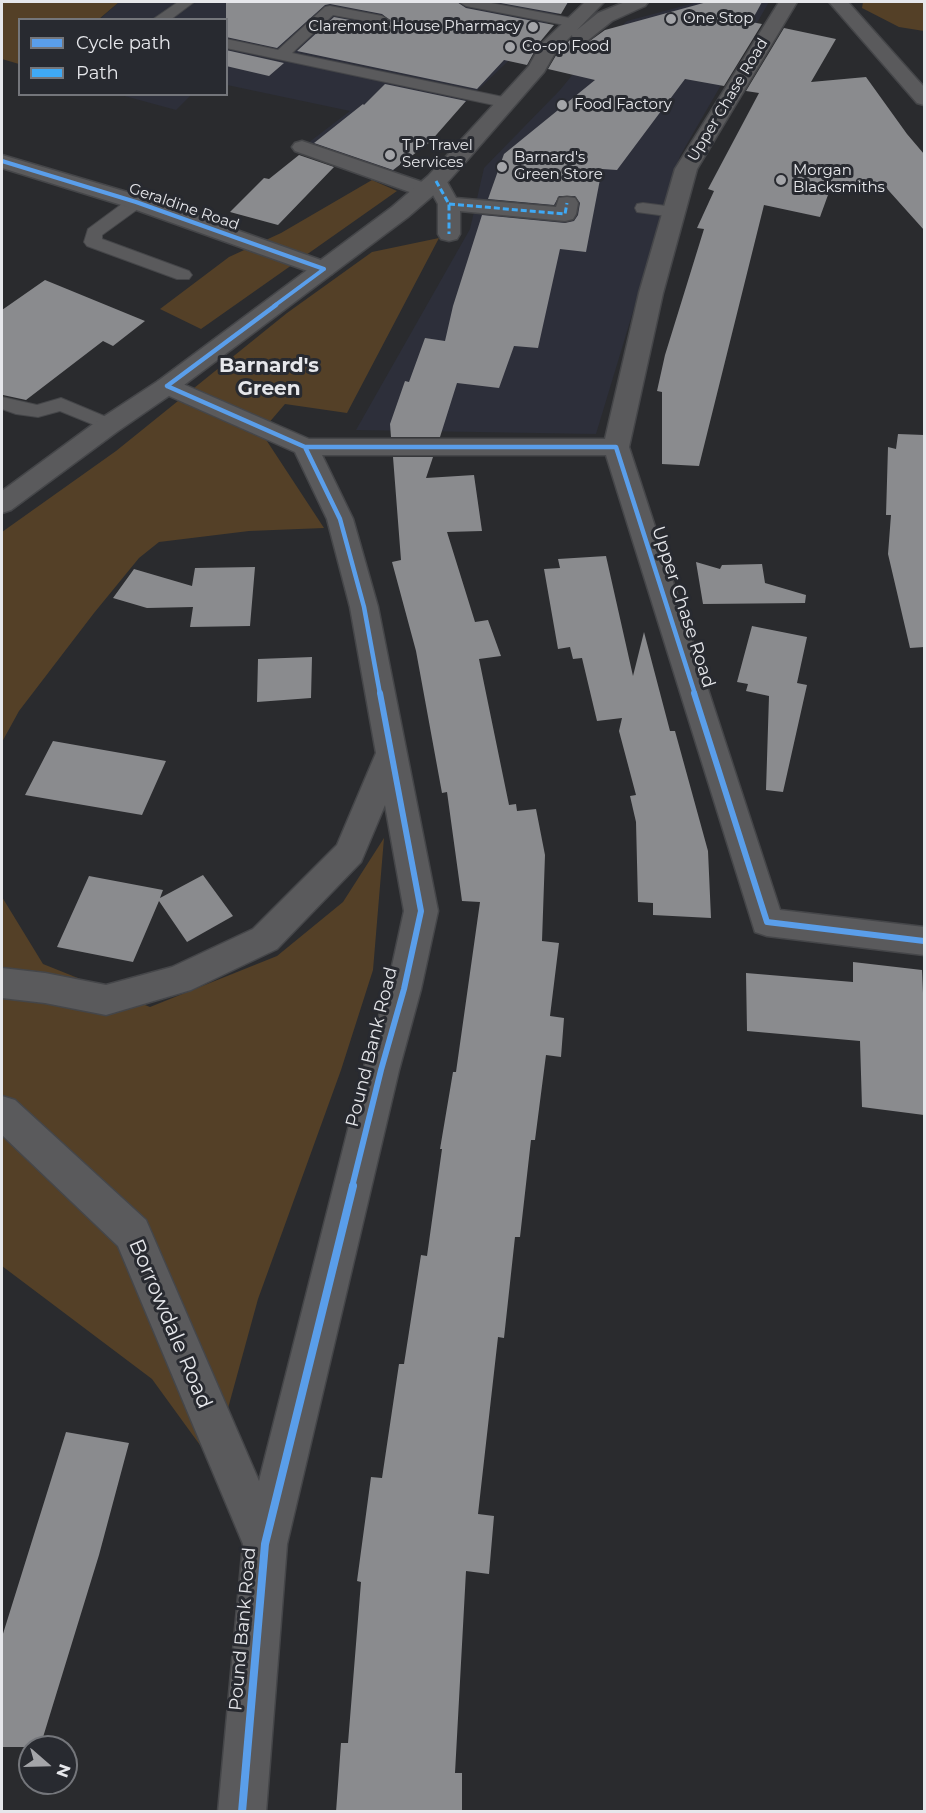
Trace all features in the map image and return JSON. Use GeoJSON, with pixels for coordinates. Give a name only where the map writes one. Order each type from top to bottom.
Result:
{"type":"FeatureCollection","features":[{"type":"Feature","properties":{"kind":"street"},"geometry":{"type":"LineString","coordinates":[[2,504],[109,425],[167,386],[400,212],[431,186],[508,103],[537,68],[548,48],[595,2]]}},
{"type":"Feature","properties":{"kind":"street"},"geometry":{"type":"LineString","coordinates":[[537,68],[605,17],[639,2]]}},
{"type":"Feature","properties":{"kind":"street","name":"Upper Chase Road"},"geometry":{"type":"LineString","coordinates":[[789,2],[687,169],[651,293],[616,447],[767,922],[924,940]]}},
{"type":"Feature","properties":{"kind":"street"},"geometry":{"type":"LineString","coordinates":[[838,2],[924,99]]}},
{"type":"Feature","properties":{"kind":"street"},"geometry":{"type":"LineString","coordinates":[[302,147],[431,186],[449,204],[565,214],[567,203]]}},
{"type":"Feature","properties":{"kind":"street","name":"Geraldine Road"},"geometry":{"type":"LineString","coordinates":[[2,161],[136,202],[324,269]]}},
{"type":"Feature","properties":{"kind":"street"},"geometry":{"type":"LineString","coordinates":[[449,204],[449,234]]}},
{"type":"Feature","properties":{"kind":"street"},"geometry":{"type":"LineString","coordinates":[[167,386],[305,447],[616,447]]}},
{"type":"Feature","properties":{"kind":"street","name":"Pound Bank Road"},"geometry":{"type":"LineString","coordinates":[[242,1812],[265,1544],[381,1070],[404,989],[421,912],[364,607],[340,519],[305,447]]}},
{"type":"Feature","properties":{"kind":"street"},"geometry":{"type":"LineString","coordinates":[[2,983],[45,988],[106,1000],[179,980],[265,939],[350,853],[392,751]]}},
{"type":"Feature","properties":{"kind":"street","name":"Borrowdale Road"},"geometry":{"type":"LineString","coordinates":[[2,1112],[132,1233],[265,1544]]}},
{"type":"Feature","properties":{"kind":"lane"},"geometry":{"type":"LineString","coordinates":[[162,18],[187,2]]}},
{"type":"Feature","properties":{"kind":"lane"},"geometry":{"type":"LineString","coordinates":[[466,2],[575,23]]}},
{"type":"Feature","properties":{"kind":"lane"},"geometry":{"type":"LineString","coordinates":[[282,54],[330,10],[382,20]]}},
{"type":"Feature","properties":{"kind":"lane"},"geometry":{"type":"LineString","coordinates":[[228,43],[508,103]]}},
{"type":"Feature","properties":{"kind":"lane"},"geometry":{"type":"LineString","coordinates":[[136,202],[94,233],[93,242],[183,274]]}},
{"type":"Feature","properties":{"kind":"lane"},"geometry":{"type":"LineString","coordinates":[[644,208],[675,212]]}},
{"type":"Feature","properties":{"kind":"lane"},"geometry":{"type":"LineString","coordinates":[[2,403],[16,408],[38,411],[61,404],[109,425]]}},
{"type":"Feature","properties":{"kind":"shaded area"},"geometry":{"type":"Polygon","coordinates":[[[2,2],[119,2],[100,18],[18,18],[18,64],[2,59],[2,2]]]}},
{"type":"Feature","properties":{"kind":"shaded area"},"geometry":{"type":"Polygon","coordinates":[[[119,2],[570,2],[392,172],[308,143],[350,111],[228,85],[228,18],[101,18],[119,2]]]}},
{"type":"Feature","properties":{"kind":"shaded area"},"geometry":{"type":"Polygon","coordinates":[[[698,2],[769,2],[680,156],[596,434],[356,430],[470,229],[484,168],[560,90],[583,62],[627,21],[698,2]]]}},
{"type":"Feature","properties":{"kind":"shaded area"},"geometry":{"type":"Polygon","coordinates":[[[863,2],[924,2],[924,31],[899,27],[862,8],[863,2]]]}},
{"type":"Feature","properties":{"kind":"shaded area"},"geometry":{"type":"Polygon","coordinates":[[[125,96],[190,96],[176,110],[125,96]]]}},
{"type":"Feature","properties":{"kind":"shaded area"},"geometry":{"type":"Polygon","coordinates":[[[372,180],[397,191],[201,329],[160,309],[229,257],[281,233],[372,180]]]}},
{"type":"Feature","properties":{"kind":"shaded area"},"geometry":{"type":"Polygon","coordinates":[[[439,238],[347,413],[285,404],[261,432],[324,528],[249,531],[159,542],[139,558],[94,613],[19,711],[2,742],[2,532],[116,451],[287,313],[372,252],[439,238]]]}},
{"type":"Feature","properties":{"kind":"shaded area"},"geometry":{"type":"Polygon","coordinates":[[[384,838],[373,970],[341,1070],[258,1299],[213,1463],[152,1379],[2,1266],[2,897],[43,964],[150,1007],[277,956],[343,902],[384,838]]]}},
{"type":"Feature","properties":{"kind":"building"},"geometry":{"type":"Polygon","coordinates":[[[226,2],[457,2],[466,8],[554,25],[539,43],[527,65],[504,60],[477,89],[297,51],[334,17],[382,26],[391,21],[382,14],[325,5],[277,48],[228,37],[228,18],[226,18],[226,2]]]}},
{"type":"Feature","properties":{"kind":"building"},"geometry":{"type":"Polygon","coordinates":[[[495,2],[568,2],[561,14],[495,2]]]}},
{"type":"Feature","properties":{"kind":"building"},"geometry":{"type":"Polygon","coordinates":[[[707,2],[762,2],[751,22],[762,24],[724,86],[685,79],[617,170],[602,169],[586,252],[560,249],[538,348],[514,346],[499,388],[457,383],[440,437],[391,437],[390,424],[405,381],[409,382],[425,338],[445,341],[453,306],[482,215],[565,223],[574,221],[578,215],[580,203],[575,196],[559,196],[554,205],[488,199],[504,154],[595,80],[548,69],[558,52],[570,40],[573,43],[587,43],[605,30],[707,2]]]}},
{"type":"Feature","properties":{"kind":"building"},"geometry":{"type":"Polygon","coordinates":[[[784,28],[836,39],[811,82],[866,77],[924,154],[924,230],[881,182],[832,184],[820,217],[764,205],[699,466],[662,464],[662,392],[657,391],[665,355],[704,229],[697,228],[714,191],[708,189],[759,93],[746,91],[784,28]]]}},
{"type":"Feature","properties":{"kind":"building"},"geometry":{"type":"Polygon","coordinates":[[[228,50],[284,63],[269,76],[228,66],[228,50]]]}},
{"type":"Feature","properties":{"kind":"building"},"geometry":{"type":"Polygon","coordinates":[[[385,84],[466,101],[430,142],[393,170],[314,143],[364,105],[385,84]]]}},
{"type":"Feature","properties":{"kind":"building"},"geometry":{"type":"Polygon","coordinates":[[[299,155],[334,167],[278,225],[230,212],[264,178],[269,179],[299,155]]]}},
{"type":"Feature","properties":{"kind":"building"},"geometry":{"type":"Polygon","coordinates":[[[45,280],[145,321],[113,346],[103,341],[26,400],[3,395],[2,310],[45,280]]]}},
{"type":"Feature","properties":{"kind":"building"},"geometry":{"type":"Polygon","coordinates":[[[898,434],[924,435],[924,647],[910,648],[888,554],[891,515],[886,515],[888,447],[896,449],[898,434]]]}},
{"type":"Feature","properties":{"kind":"building"},"geometry":{"type":"Polygon","coordinates":[[[393,457],[433,457],[426,478],[474,475],[482,531],[447,532],[475,622],[488,620],[501,656],[479,659],[509,805],[516,804],[517,811],[536,809],[545,855],[542,941],[559,943],[550,1016],[564,1018],[561,1057],[546,1055],[535,1140],[531,1140],[520,1237],[515,1237],[504,1338],[498,1337],[478,1514],[494,1516],[489,1574],[466,1571],[455,1773],[462,1773],[462,1812],[336,1812],[341,1743],[348,1743],[361,1582],[357,1581],[371,1477],[382,1478],[399,1364],[404,1364],[421,1255],[427,1256],[442,1149],[440,1149],[453,1072],[456,1072],[480,902],[462,901],[447,792],[442,793],[416,651],[392,562],[401,560],[393,457]]]}},
{"type":"Feature","properties":{"kind":"building"},"geometry":{"type":"Polygon","coordinates":[[[606,556],[633,676],[644,632],[670,731],[675,731],[708,851],[711,918],[653,915],[653,903],[638,902],[636,822],[630,796],[636,795],[619,731],[622,718],[597,721],[582,658],[573,659],[570,647],[558,649],[544,569],[560,568],[558,559],[606,556]]]}},
{"type":"Feature","properties":{"kind":"building"},"geometry":{"type":"Polygon","coordinates":[[[696,562],[720,569],[722,565],[762,564],[765,583],[806,595],[805,603],[703,604],[696,562]]]}},
{"type":"Feature","properties":{"kind":"building"},"geometry":{"type":"Polygon","coordinates":[[[255,567],[250,626],[190,627],[193,607],[147,608],[113,598],[134,569],[192,586],[195,568],[255,567]]]}},
{"type":"Feature","properties":{"kind":"building"},"geometry":{"type":"Polygon","coordinates":[[[752,626],[807,637],[797,683],[807,685],[783,792],[766,790],[769,696],[746,691],[748,684],[737,682],[752,626]]]}},
{"type":"Feature","properties":{"kind":"building"},"geometry":{"type":"Polygon","coordinates":[[[312,657],[311,698],[257,702],[258,659],[312,657]]]}},
{"type":"Feature","properties":{"kind":"building"},"geometry":{"type":"Polygon","coordinates":[[[53,741],[166,761],[142,815],[25,795],[53,741]]]}},
{"type":"Feature","properties":{"kind":"building"},"geometry":{"type":"Polygon","coordinates":[[[203,875],[233,916],[187,942],[159,901],[133,962],[57,947],[89,876],[163,890],[160,898],[203,875]]]}},
{"type":"Feature","properties":{"kind":"building"},"geometry":{"type":"Polygon","coordinates":[[[853,962],[922,970],[924,1115],[862,1107],[860,1041],[747,1031],[746,973],[853,982],[853,962]]]}},
{"type":"Feature","properties":{"kind":"building"},"geometry":{"type":"Polygon","coordinates":[[[66,1432],[129,1443],[99,1555],[44,1735],[18,1735],[18,1747],[2,1747],[2,1637],[66,1432]]]}},
{"type":"Feature","properties":{"kind":"marked path"},"geometry":{"type":"LineString","coordinates":[[436,181],[449,204],[449,234]]}},
{"type":"Feature","properties":{"kind":"marked path"},"geometry":{"type":"LineString","coordinates":[[449,204],[565,214],[567,203]]}},
{"type":"Feature","properties":{"kind":"cycle path"},"geometry":{"type":"LineString","coordinates":[[2,161],[136,202],[324,269]]}},
{"type":"Feature","properties":{"kind":"cycle path"},"geometry":{"type":"LineString","coordinates":[[167,386],[324,269]]}},
{"type":"Feature","properties":{"kind":"cycle path"},"geometry":{"type":"LineString","coordinates":[[167,386],[305,447],[340,519],[364,607],[421,911],[404,989],[381,1070],[265,1544],[242,1812]]}},
{"type":"Feature","properties":{"kind":"cycle path"},"geometry":{"type":"LineString","coordinates":[[305,447],[616,447],[767,922],[924,941]]}},
{"type":"Feature","properties":{"kind":"place","name":"One Stop"},"geometry":{"type":"Point","coordinates":[671,19]}},
{"type":"Feature","properties":{"kind":"place","name":"Claremont House Pharmacy"},"geometry":{"type":"Point","coordinates":[533,27]}},
{"type":"Feature","properties":{"kind":"place","name":"Co-op Food"},"geometry":{"type":"Point","coordinates":[510,47]}},
{"type":"Feature","properties":{"kind":"place","name":"Food Factory"},"geometry":{"type":"Point","coordinates":[562,105]}},
{"type":"Feature","properties":{"kind":"place","name":"T P Travel Services"},"geometry":{"type":"Point","coordinates":[390,155]}},
{"type":"Feature","properties":{"kind":"place","name":"Barnard's Green Store"},"geometry":{"type":"Point","coordinates":[502,167]}},
{"type":"Feature","properties":{"kind":"place","name":"Morgan Blacksmiths"},"geometry":{"type":"Point","coordinates":[781,180]}},
{"type":"Feature","properties":{"kind":"district","name":"Barnard's Green"},"geometry":{"type":"Point","coordinates":[269,378]}}]}
